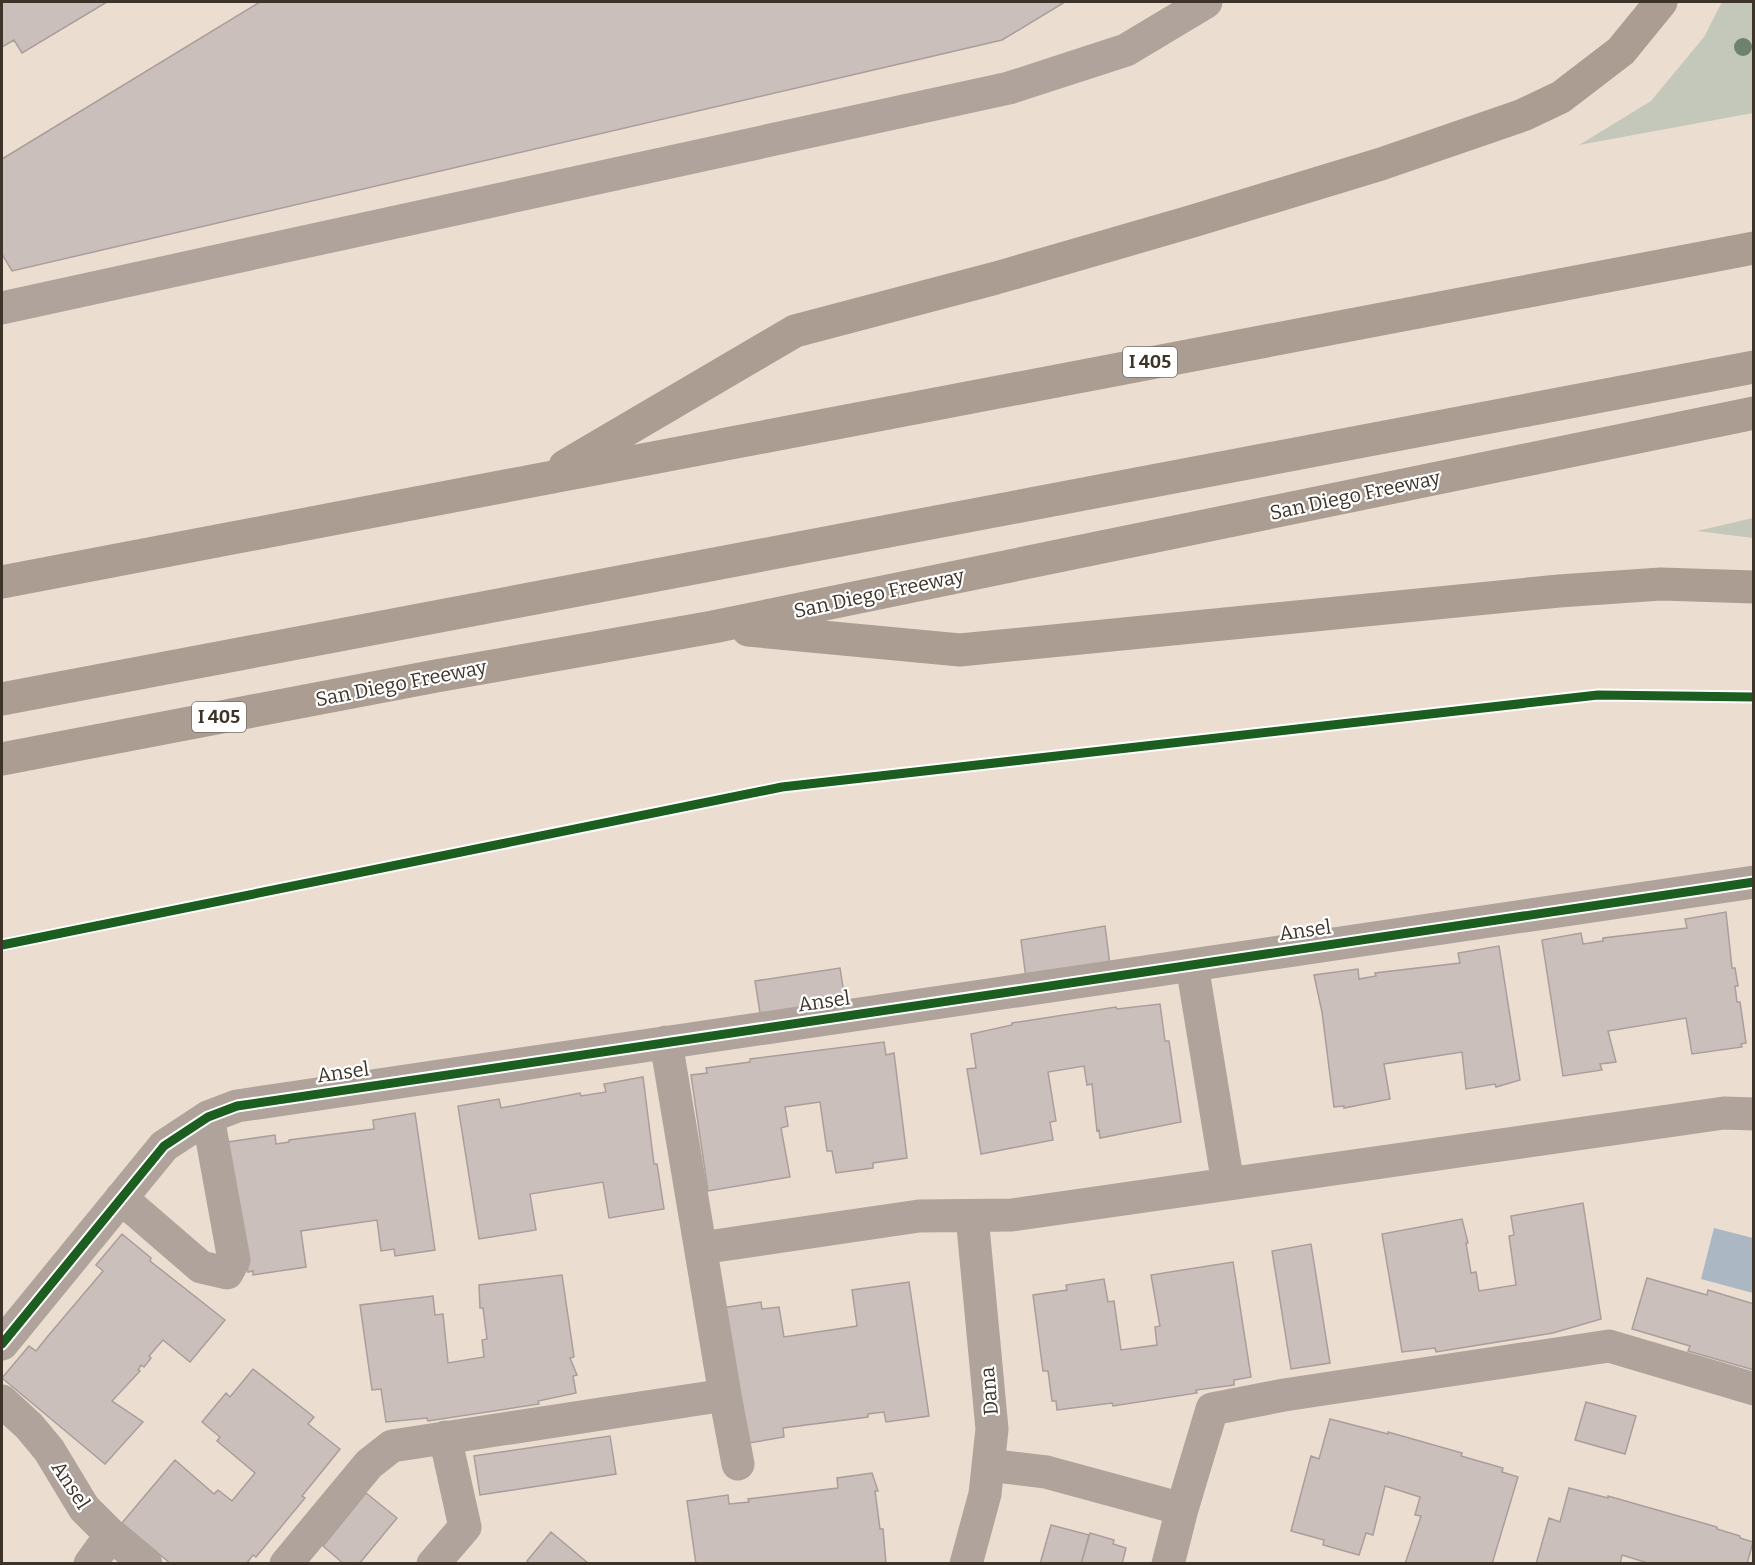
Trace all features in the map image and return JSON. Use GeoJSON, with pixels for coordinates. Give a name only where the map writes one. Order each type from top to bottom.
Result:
{"type":"FeatureCollection","features":[{"type":"Feature","properties":{"kind":"highway"},"geometry":{"type":"LineString","coordinates":[[547,477],[795,330],[996,278],[1193,221],[1381,164],[1523,115],[1561,97],[1621,51],[1660,2]]}},
{"type":"Feature","properties":{"kind":"highway","name":"I 405"},"geometry":{"type":"LineString","coordinates":[[2,582],[1754,248]]}},
{"type":"Feature","properties":{"kind":"highway"},"geometry":{"type":"LineString","coordinates":[[2,699],[1754,367]]}},
{"type":"Feature","properties":{"kind":"highway","name":"San Diego Freeway"},"geometry":{"type":"LineString","coordinates":[[2,759],[436,676],[713,627],[1754,413]]}},
{"type":"Feature","properties":{"kind":"highway"},"geometry":{"type":"LineString","coordinates":[[713,627],[960,650],[1559,591],[1661,584],[1754,587]]}},
{"type":"Feature","properties":{"kind":"street"},"geometry":{"type":"LineString","coordinates":[[2,308],[1009,88],[1126,50],[1206,2]]}},
{"type":"Feature","properties":{"kind":"street","name":"Ansel"},"geometry":{"type":"LineString","coordinates":[[2,1344],[164,1146],[208,1117],[237,1106],[1754,882]]}},
{"type":"Feature","properties":{"kind":"street"},"geometry":{"type":"LineString","coordinates":[[1192,965],[1228,1184]]}},
{"type":"Feature","properties":{"kind":"street"},"geometry":{"type":"LineString","coordinates":[[666,1042],[738,1464]]}},
{"type":"Feature","properties":{"kind":"street"},"geometry":{"type":"LineString","coordinates":[[701,1248],[919,1216],[1012,1215],[1724,1113],[1754,1114]]}},
{"type":"Feature","properties":{"kind":"street"},"geometry":{"type":"LineString","coordinates":[[121,1198],[201,1267],[227,1273],[234,1260],[208,1117]]}},
{"type":"Feature","properties":{"kind":"street","name":"Dana"},"geometry":{"type":"LineString","coordinates":[[966,1563],[985,1494],[992,1429],[972,1216]]}},
{"type":"Feature","properties":{"kind":"street"},"geometry":{"type":"LineString","coordinates":[[1168,1563],[1212,1409],[1284,1395],[1609,1346],[1754,1389]]}},
{"type":"Feature","properties":{"kind":"street"},"geometry":{"type":"LineString","coordinates":[[286,1563],[369,1464],[392,1446],[725,1395]]}},
{"type":"Feature","properties":{"kind":"street","name":"Ansel"},"geometry":{"type":"LineString","coordinates":[[2,1401],[49,1450],[84,1508],[111,1535],[146,1563]]}},
{"type":"Feature","properties":{"kind":"street"},"geometry":{"type":"LineString","coordinates":[[433,1563],[465,1527],[445,1437]]}},
{"type":"Feature","properties":{"kind":"street"},"geometry":{"type":"LineString","coordinates":[[989,1465],[1046,1472],[1182,1509]]}},
{"type":"Feature","properties":{"kind":"street"},"geometry":{"type":"LineString","coordinates":[[90,1563],[111,1535]]}},
{"type":"Feature","properties":{"kind":"shaded area"},"geometry":{"type":"Polygon","coordinates":[[[1722,2],[1753,2],[1753,113],[1579,145],[1651,101],[1704,37],[1722,2]]]}},
{"type":"Feature","properties":{"kind":"shaded area"},"geometry":{"type":"Polygon","coordinates":[[[1753,518],[1753,538],[1697,531],[1753,518]]]}},
{"type":"Feature","properties":{"kind":"shaded area"},"geometry":{"type":"Polygon","coordinates":[[[1714,1228],[1753,1238],[1753,1293],[1701,1279],[1714,1228]]]}},
{"type":"Feature","properties":{"kind":"building"},"geometry":{"type":"Polygon","coordinates":[[[2,2],[107,2],[22,53],[14,40],[2,47],[2,2]]]}},
{"type":"Feature","properties":{"kind":"building"},"geometry":{"type":"Polygon","coordinates":[[[260,2],[1065,2],[1002,40],[12,271],[2,254],[2,159],[260,2]]]}},
{"type":"Feature","properties":{"kind":"building"},"geometry":{"type":"Polygon","coordinates":[[[1726,912],[1732,968],[1735,968],[1738,986],[1735,986],[1737,1002],[1740,1002],[1746,1043],[1741,1044],[1742,1047],[1692,1054],[1686,1018],[1608,1031],[1616,1062],[1600,1064],[1602,1070],[1563,1076],[1542,940],[1581,933],[1583,944],[1603,941],[1603,938],[1687,928],[1685,919],[1726,912]]]}},
{"type":"Feature","properties":{"kind":"building"},"geometry":{"type":"Polygon","coordinates":[[[1105,926],[1110,965],[1026,978],[1021,940],[1105,926]]]}},
{"type":"Feature","properties":{"kind":"building"},"geometry":{"type":"Polygon","coordinates":[[[1499,946],[1520,1080],[1496,1087],[1495,1084],[1466,1089],[1462,1052],[1384,1064],[1390,1099],[1344,1108],[1344,1106],[1334,1107],[1322,1012],[1314,975],[1358,969],[1359,979],[1376,976],[1375,973],[1460,963],[1458,953],[1499,946]]]}},
{"type":"Feature","properties":{"kind":"building"},"geometry":{"type":"Polygon","coordinates":[[[840,968],[846,1006],[761,1019],[755,981],[840,968]]]}},
{"type":"Feature","properties":{"kind":"building"},"geometry":{"type":"Polygon","coordinates":[[[1160,1004],[1165,1041],[1169,1041],[1181,1122],[1100,1138],[1099,1130],[1097,1131],[1092,1084],[1087,1085],[1084,1066],[1048,1072],[1056,1121],[1050,1122],[1053,1140],[981,1154],[967,1069],[976,1068],[971,1034],[1012,1025],[1012,1023],[1116,1007],[1117,1009],[1160,1004]]]}},
{"type":"Feature","properties":{"kind":"building"},"geometry":{"type":"Polygon","coordinates":[[[884,1042],[886,1055],[894,1053],[907,1158],[873,1163],[873,1168],[836,1173],[832,1151],[827,1151],[820,1102],[785,1107],[788,1126],[781,1128],[790,1177],[708,1191],[691,1075],[707,1073],[706,1068],[750,1062],[750,1059],[884,1042]]]}},
{"type":"Feature","properties":{"kind":"building"},"geometry":{"type":"Polygon","coordinates":[[[643,1077],[654,1164],[657,1164],[664,1209],[609,1218],[603,1182],[530,1194],[536,1230],[479,1239],[458,1106],[499,1099],[501,1108],[580,1093],[581,1096],[606,1092],[604,1084],[643,1077]]]}},
{"type":"Feature","properties":{"kind":"building"},"geometry":{"type":"Polygon","coordinates":[[[415,1113],[435,1250],[395,1256],[394,1249],[381,1251],[377,1220],[301,1231],[306,1267],[253,1275],[253,1271],[248,1272],[228,1142],[275,1135],[276,1144],[289,1142],[289,1140],[374,1129],[373,1120],[415,1113]]]}},
{"type":"Feature","properties":{"kind":"building"},"geometry":{"type":"Polygon","coordinates":[[[1583,1203],[1601,1319],[1553,1333],[1436,1352],[1435,1348],[1402,1352],[1382,1234],[1462,1219],[1468,1243],[1466,1243],[1471,1273],[1476,1272],[1479,1291],[1516,1285],[1509,1236],[1514,1235],[1511,1216],[1583,1203]]]}},
{"type":"Feature","properties":{"kind":"building"},"geometry":{"type":"Polygon","coordinates":[[[122,1234],[151,1258],[150,1261],[225,1320],[190,1362],[163,1340],[149,1356],[151,1358],[144,1367],[141,1365],[138,1370],[140,1371],[112,1401],[143,1422],[105,1464],[2,1378],[29,1346],[36,1351],[103,1271],[96,1265],[122,1234]]]}},
{"type":"Feature","properties":{"kind":"building"},"geometry":{"type":"Polygon","coordinates":[[[1311,1244],[1330,1363],[1291,1369],[1272,1251],[1311,1244]]]}},
{"type":"Feature","properties":{"kind":"building"},"geometry":{"type":"Polygon","coordinates":[[[1233,1262],[1251,1377],[1234,1380],[1234,1385],[1196,1390],[1197,1393],[1113,1406],[1112,1403],[1057,1410],[1056,1401],[1052,1401],[1048,1371],[1043,1371],[1033,1295],[1067,1290],[1066,1285],[1104,1279],[1108,1302],[1114,1301],[1121,1350],[1157,1345],[1155,1327],[1160,1326],[1151,1275],[1233,1262]]]}},
{"type":"Feature","properties":{"kind":"building"},"geometry":{"type":"Polygon","coordinates":[[[562,1275],[574,1357],[570,1358],[577,1375],[573,1376],[576,1393],[538,1401],[539,1404],[428,1421],[427,1418],[386,1422],[381,1389],[372,1390],[360,1305],[433,1296],[435,1315],[443,1314],[448,1363],[484,1357],[482,1340],[487,1339],[483,1308],[480,1308],[479,1285],[562,1275]]]}},
{"type":"Feature","properties":{"kind":"building"},"geometry":{"type":"Polygon","coordinates":[[[1647,1278],[1707,1295],[1708,1290],[1754,1304],[1754,1370],[1688,1351],[1690,1346],[1632,1329],[1647,1278]]]}},
{"type":"Feature","properties":{"kind":"building"},"geometry":{"type":"Polygon","coordinates":[[[909,1282],[929,1416],[886,1422],[884,1412],[868,1414],[868,1417],[783,1428],[784,1437],[743,1444],[722,1308],[761,1302],[762,1309],[779,1307],[784,1337],[857,1326],[852,1290],[909,1282]]]}},
{"type":"Feature","properties":{"kind":"building"},"geometry":{"type":"Polygon","coordinates":[[[253,1369],[314,1417],[308,1424],[340,1449],[302,1496],[305,1498],[256,1557],[253,1555],[246,1564],[171,1564],[122,1523],[175,1460],[214,1494],[218,1490],[232,1501],[255,1473],[217,1441],[220,1437],[202,1422],[226,1393],[230,1397],[253,1369]]]}},
{"type":"Feature","properties":{"kind":"building"},"geometry":{"type":"Polygon","coordinates":[[[1586,1402],[1636,1416],[1625,1454],[1575,1440],[1586,1402]]]}},
{"type":"Feature","properties":{"kind":"building"},"geometry":{"type":"Polygon","coordinates":[[[1330,1419],[1388,1434],[1388,1432],[1462,1453],[1461,1456],[1503,1468],[1502,1472],[1518,1477],[1492,1564],[1405,1564],[1421,1516],[1415,1515],[1420,1497],[1385,1486],[1373,1535],[1366,1533],[1359,1555],[1323,1545],[1324,1540],[1291,1531],[1311,1456],[1319,1459],[1330,1419]]]}},
{"type":"Feature","properties":{"kind":"building"},"geometry":{"type":"Polygon","coordinates":[[[610,1436],[616,1474],[480,1495],[474,1456],[610,1436]]]}},
{"type":"Feature","properties":{"kind":"building"},"geometry":{"type":"Polygon","coordinates":[[[872,1473],[878,1491],[875,1491],[880,1529],[883,1529],[886,1564],[696,1564],[687,1501],[728,1495],[729,1504],[749,1502],[748,1499],[838,1488],[837,1478],[872,1473]]]}},
{"type":"Feature","properties":{"kind":"building"},"geometry":{"type":"Polygon","coordinates":[[[1569,1488],[1608,1498],[1608,1496],[1717,1527],[1717,1529],[1740,1536],[1740,1538],[1753,1542],[1747,1564],[1651,1564],[1622,1555],[1620,1564],[1536,1564],[1549,1518],[1560,1522],[1569,1488]]]}},
{"type":"Feature","properties":{"kind":"building"},"geometry":{"type":"Polygon","coordinates":[[[366,1493],[397,1518],[359,1564],[344,1564],[323,1546],[366,1493]]]}},
{"type":"Feature","properties":{"kind":"building"},"geometry":{"type":"Polygon","coordinates":[[[1051,1525],[1089,1535],[1081,1564],[1040,1564],[1051,1525]]]}},
{"type":"Feature","properties":{"kind":"building"},"geometry":{"type":"Polygon","coordinates":[[[551,1532],[589,1564],[530,1564],[527,1561],[551,1532]]]}},
{"type":"Feature","properties":{"kind":"building"},"geometry":{"type":"Polygon","coordinates":[[[1090,1533],[1114,1540],[1113,1544],[1126,1548],[1122,1564],[1081,1564],[1090,1533]]]}},
{"type":"Feature","properties":{"kind":"cycle path"},"geometry":{"type":"LineString","coordinates":[[2,945],[782,787],[1598,695],[1754,697]]}},
{"type":"Feature","properties":{"kind":"cycle path"},"geometry":{"type":"LineString","coordinates":[[2,1344],[164,1146],[208,1117],[237,1106],[1754,882]]}}]}
